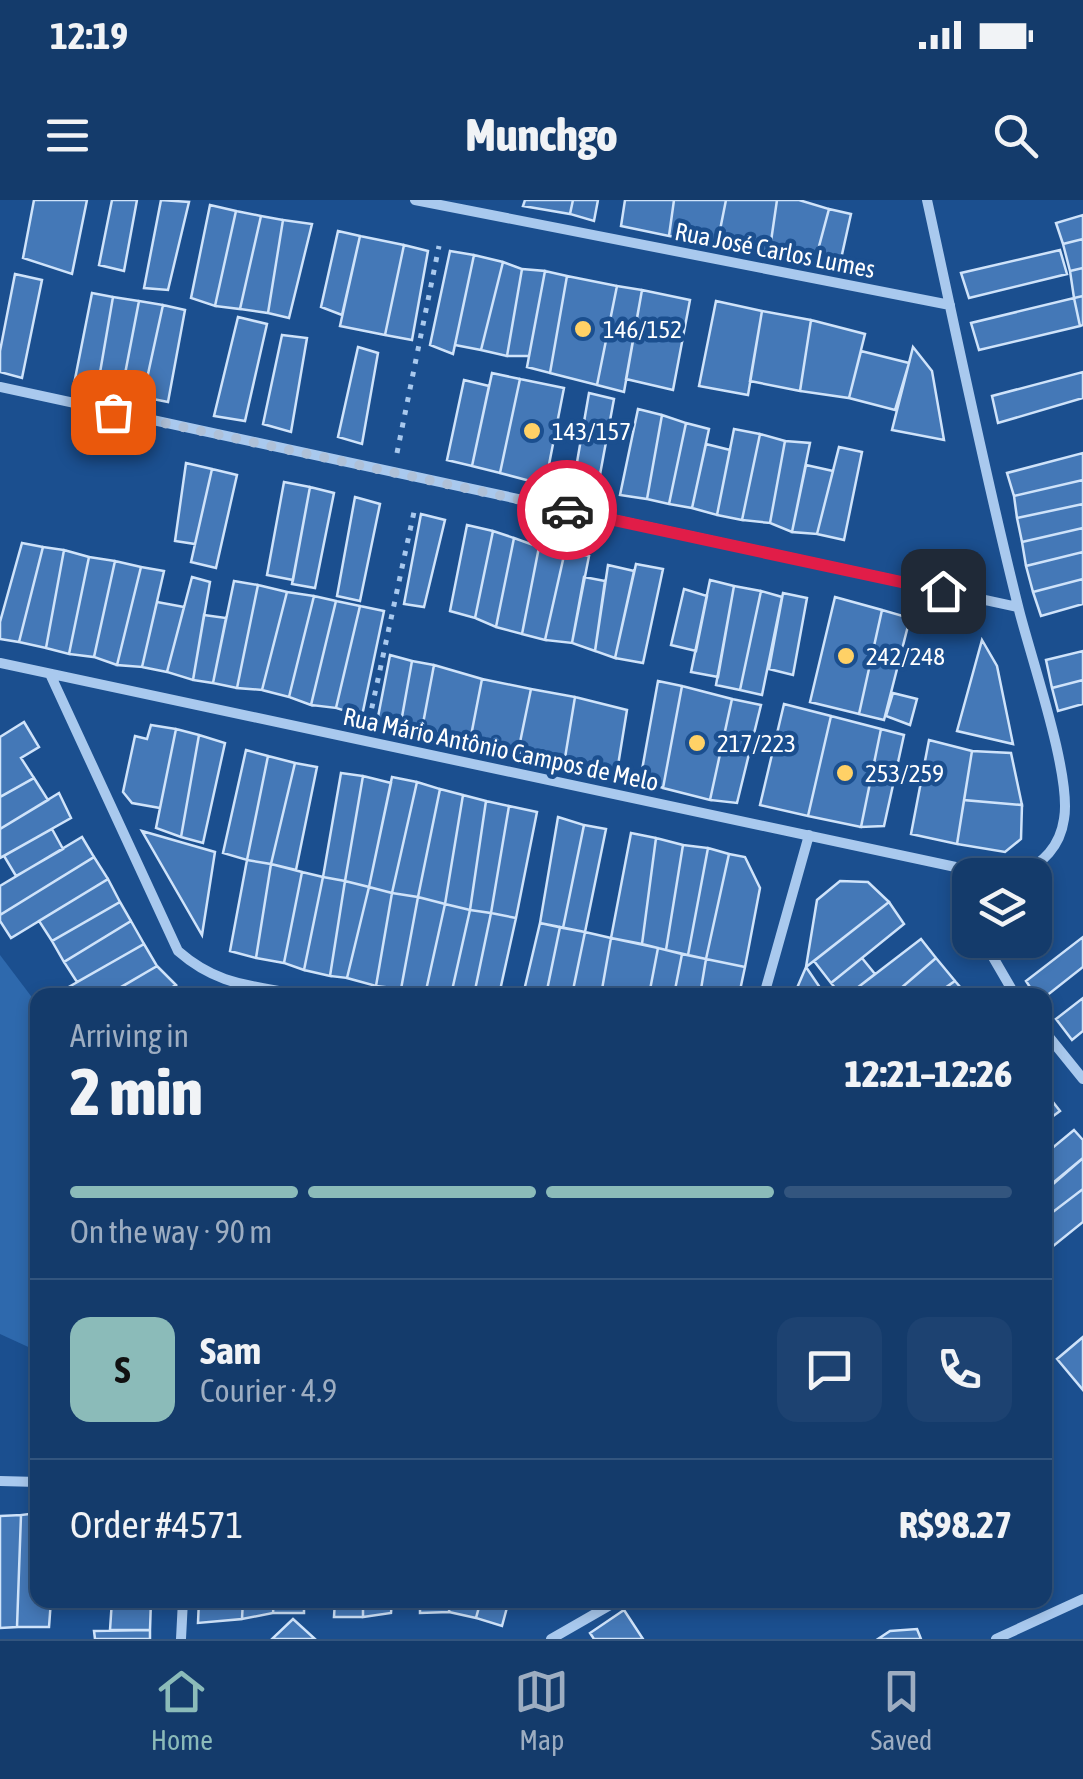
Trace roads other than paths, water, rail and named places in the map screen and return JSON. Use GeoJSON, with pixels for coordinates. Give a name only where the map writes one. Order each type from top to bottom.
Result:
{"type":"FeatureCollection","features":[{"type":"Feature","properties":{"kind":"street","name":"Rua José Carlos Lumes"},"geometry":{"type":"LineString","coordinates":[[415,200],[950,305]]}},
{"type":"Feature","properties":{"kind":"street"},"geometry":{"type":"LineString","coordinates":[[927,200],[1018,607],[1060,769],[1065,816],[1057,842],[1045,858]]}},
{"type":"Feature","properties":{"kind":"street"},"geometry":{"type":"LineString","coordinates":[[0,387],[1018,607]]}},
{"type":"Feature","properties":{"kind":"street","name":"Rua Mário Antônio Campos de Melo"},"geometry":{"type":"LineString","coordinates":[[0,663],[952,866]]}},
{"type":"Feature","properties":{"kind":"street"},"geometry":{"type":"LineString","coordinates":[[50,674],[178,951],[218,979],[264,988]]}},
{"type":"Feature","properties":{"kind":"street"},"geometry":{"type":"LineString","coordinates":[[766,988],[809,836]]}},
{"type":"Feature","properties":{"kind":"street"},"geometry":{"type":"LineString","coordinates":[[993,958],[1011,988]]}},
{"type":"Feature","properties":{"kind":"street"},"geometry":{"type":"LineString","coordinates":[[1052,1041],[1083,1080]]}},
{"type":"Feature","properties":{"kind":"street"},"geometry":{"type":"LineString","coordinates":[[0,1481],[30,1482]]}},
{"type":"Feature","properties":{"kind":"street"},"geometry":{"type":"LineString","coordinates":[[996,1639],[1083,1599]]}},
{"type":"Feature","properties":{"kind":"street"},"geometry":{"type":"LineString","coordinates":[[181,1639],[183,1608]]}},
{"type":"Feature","properties":{"kind":"street"},"geometry":{"type":"LineString","coordinates":[[551,1639],[606,1608]]}},
{"type":"Feature","properties":{"kind":"place","name":"146/152"},"geometry":{"type":"Point","coordinates":[583,329]}},
{"type":"Feature","properties":{"kind":"place","name":"143/157"},"geometry":{"type":"Point","coordinates":[532,431]}},
{"type":"Feature","properties":{"kind":"place","name":"242/248"},"geometry":{"type":"Point","coordinates":[846,656]}},
{"type":"Feature","properties":{"kind":"place","name":"217/223"},"geometry":{"type":"Point","coordinates":[697,743]}},
{"type":"Feature","properties":{"kind":"place","name":"253/259"},"geometry":{"type":"Point","coordinates":[845,773]}}]}
